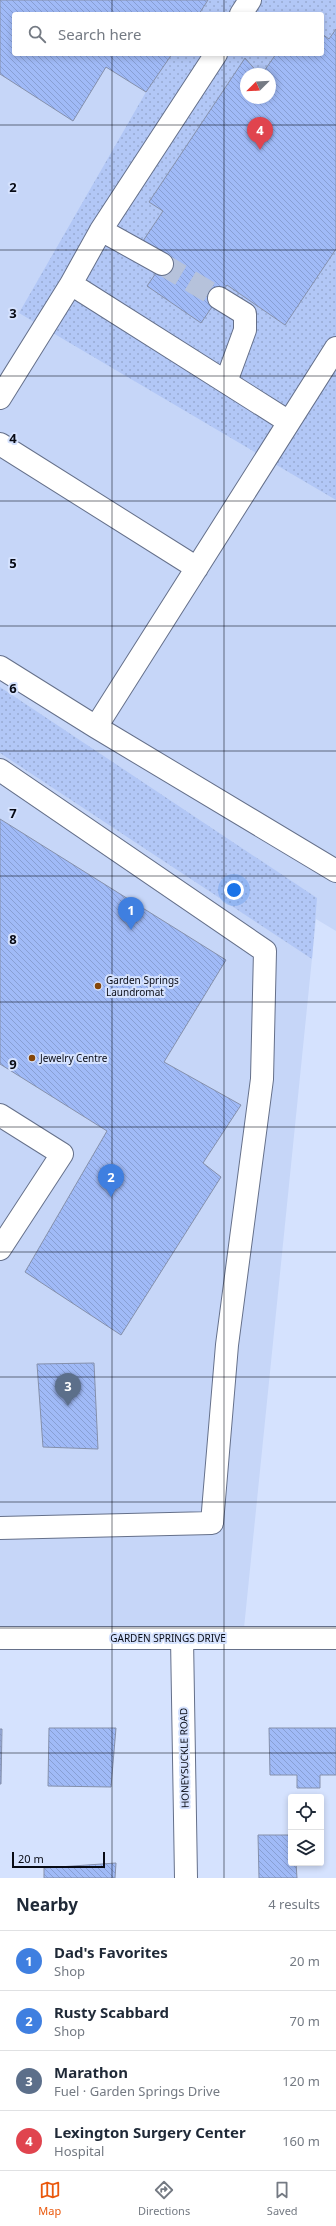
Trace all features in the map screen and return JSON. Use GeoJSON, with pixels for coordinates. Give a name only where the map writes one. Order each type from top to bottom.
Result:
{"type":"FeatureCollection","features":[{"type":"Feature","properties":{"kind":"street"},"geometry":{"type":"LineString","coordinates":[[242,12],[250,0]]}},
{"type":"Feature","properties":{"kind":"street"},"geometry":{"type":"LineString","coordinates":[[0,398],[6,375],[71,284],[101,230],[215,56]]}},
{"type":"Feature","properties":{"kind":"street"},"geometry":{"type":"LineString","coordinates":[[101,230],[162,264]]}},
{"type":"Feature","properties":{"kind":"street"},"geometry":{"type":"LineString","coordinates":[[71,284],[289,422]]}},
{"type":"Feature","properties":{"kind":"street"},"geometry":{"type":"LineString","coordinates":[[218,298],[245,314],[245,330],[226,382]]}},
{"type":"Feature","properties":{"kind":"street"},"geometry":{"type":"LineString","coordinates":[[96,727],[336,348]]}},
{"type":"Feature","properties":{"kind":"street"},"geometry":{"type":"LineString","coordinates":[[0,444],[197,568]]}},
{"type":"Feature","properties":{"kind":"street"},"geometry":{"type":"LineString","coordinates":[[0,667],[96,727],[336,871]]}},
{"type":"Feature","properties":{"kind":"street"},"geometry":{"type":"LineString","coordinates":[[0,770],[265,950],[262,1079],[227,1345],[212,1523],[0,1528]]}},
{"type":"Feature","properties":{"kind":"street"},"geometry":{"type":"LineString","coordinates":[[0,1114],[62,1154],[0,1249]]}},
{"type":"Feature","properties":{"kind":"street","name":"GARDEN SPRINGS DRIVE"},"geometry":{"type":"LineString","coordinates":[[0,1638],[336,1638]]}},
{"type":"Feature","properties":{"kind":"street","name":"HONEYSUCKLE ROAD"},"geometry":{"type":"LineString","coordinates":[[182,1638],[186,1878]]}},
{"type":"Feature","properties":{"kind":"shaded area"},"geometry":{"type":"Polygon","coordinates":[[[0,0],[336,0],[336,931],[316,919],[243,1638],[0,1637],[0,0]]]}},
{"type":"Feature","properties":{"kind":"shaded area"},"geometry":{"type":"Polygon","coordinates":[[[208,0],[336,0],[336,500],[19,313],[146,92],[171,56],[324,56],[324,12],[200,12],[208,0]]]}},
{"type":"Feature","properties":{"kind":"shaded area"},"geometry":{"type":"Polygon","coordinates":[[[0,687],[317,898],[312,959],[0,753],[0,687]]]}},
{"type":"Feature","properties":{"kind":"building"},"geometry":{"type":"Polygon","coordinates":[[[0,0],[208,0],[200,12],[12,12],[12,56],[171,56],[146,92],[106,67],[73,121],[0,74],[0,0]]]}},
{"type":"Feature","properties":{"kind":"building"},"geometry":{"type":"Polygon","coordinates":[[[336,29],[336,249],[285,325],[227,285],[201,323],[147,286],[167,257],[143,241],[163,211],[149,202],[245,58],[254,68],[240,68],[240,104],[276,104],[276,68],[266,68],[275,56],[324,56],[324,35],[329,39],[336,29]]]}},
{"type":"Feature","properties":{"kind":"building"},"geometry":{"type":"Polygon","coordinates":[[[0,819],[226,960],[164,1062],[241,1105],[203,1163],[221,1177],[121,1335],[25,1272],[107,1131],[0,1064],[0,819]]]}},
{"type":"Feature","properties":{"kind":"building"},"geometry":{"type":"Polygon","coordinates":[[[94,1363],[98,1449],[43,1447],[37,1364],[94,1363]]]}},
{"type":"Feature","properties":{"kind":"building"},"geometry":{"type":"Polygon","coordinates":[[[49,1728],[116,1728],[111,1787],[48,1786],[49,1728]]]}},
{"type":"Feature","properties":{"kind":"building"},"geometry":{"type":"Polygon","coordinates":[[[269,1728],[336,1728],[336,1775],[320,1775],[320,1788],[297,1788],[297,1775],[270,1775],[269,1728]]]}},
{"type":"Feature","properties":{"kind":"building"},"geometry":{"type":"Polygon","coordinates":[[[0,1729],[2,1729],[1,1784],[0,1784],[0,1729]]]}},
{"type":"Feature","properties":{"kind":"building"},"geometry":{"type":"Polygon","coordinates":[[[258,1835],[288,1835],[288,1866],[296,1866],[297,1878],[259,1878],[258,1835]]]}},
{"type":"Feature","properties":{"kind":"building"},"geometry":{"type":"Polygon","coordinates":[[[116,1863],[115,1878],[44,1878],[44,1868],[116,1863]]]}},
{"type":"Feature","properties":{"kind":"tunnel"},"geometry":{"type":"LineString","coordinates":[[162,264],[219,298]]}},
{"type":"Feature","properties":{"kind":"place","name":"Lexington Surgery Center"},"geometry":{"type":"Point","coordinates":[260,150]}},
{"type":"Feature","properties":{"kind":"place","name":"Dad's Favorites"},"geometry":{"type":"Point","coordinates":[131,930]}},
{"type":"Feature","properties":{"kind":"place","name":"Garden Springs Laundromat"},"geometry":{"type":"Point","coordinates":[98,986]}},
{"type":"Feature","properties":{"kind":"place","name":"Jewelry Centre"},"geometry":{"type":"Point","coordinates":[32,1058]}},
{"type":"Feature","properties":{"kind":"place","name":"Rusty Scabbard"},"geometry":{"type":"Point","coordinates":[111,1197]}},
{"type":"Feature","properties":{"kind":"place","name":"Marathon"},"geometry":{"type":"Point","coordinates":[68,1406]}}]}
